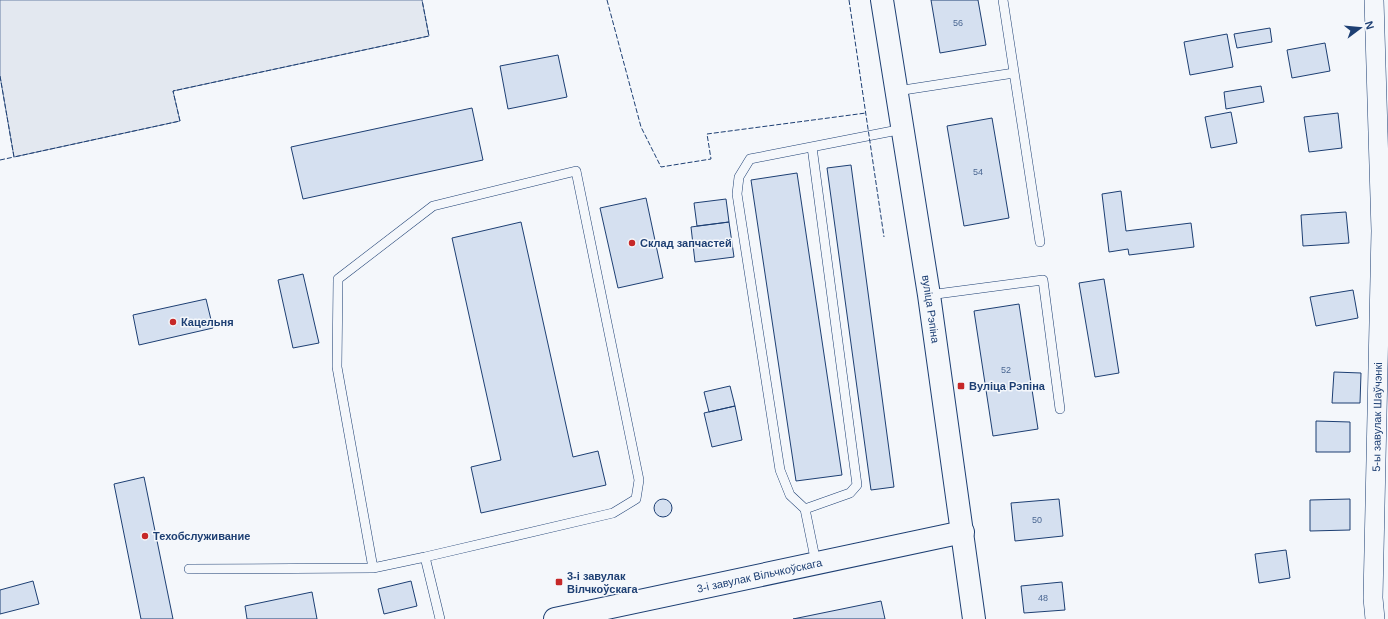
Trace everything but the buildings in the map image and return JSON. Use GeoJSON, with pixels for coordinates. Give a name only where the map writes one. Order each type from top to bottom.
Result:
{"type":"FeatureCollection","features":[{"type":"Feature","properties":{"kind":"street","name":"вуліца Рэпіна"},"geometry":{"type":"LineString","coordinates":[[882,0],[929,295],[974,619]]}},
{"type":"Feature","properties":{"kind":"street","name":"5-ы завулак Шаўчэнкі"},"geometry":{"type":"LineString","coordinates":[[1374,0],[1381,230],[1373,598],[1375,619]]}},
{"type":"Feature","properties":{"kind":"street","name":"3-і завулак Вільчкоўскага"},"geometry":{"type":"LineString","coordinates":[[555,619],[963,532]]}},
{"type":"Feature","properties":{"kind":"lane"},"geometry":{"type":"LineString","coordinates":[[1003,0],[1040,242]]}},
{"type":"Feature","properties":{"kind":"lane"},"geometry":{"type":"LineString","coordinates":[[897,92],[1014,73]]}},
{"type":"Feature","properties":{"kind":"lane"},"geometry":{"type":"LineString","coordinates":[[816,563],[805,509],[790,495],[780,470],[737,194],[739,177],[750,159],[903,129]]}},
{"type":"Feature","properties":{"kind":"lane"},"geometry":{"type":"LineString","coordinates":[[805,509],[850,493],[857,485],[812,147]]}},
{"type":"Feature","properties":{"kind":"lane"},"geometry":{"type":"LineString","coordinates":[[190,569],[373,568],[613,513],[636,499],[639,480],[576,171],[433,206],[338,279],[336,367],[373,568]]}},
{"type":"Feature","properties":{"kind":"lane"},"geometry":{"type":"LineString","coordinates":[[929,295],[1043,280],[1060,409]]}},
{"type":"Feature","properties":{"kind":"lane"},"geometry":{"type":"LineString","coordinates":[[425,557],[440,619]]}},
{"type":"Feature","properties":{"kind":"shaded area"},"geometry":{"type":"Polygon","coordinates":[[[0,0],[422,0],[429,36],[173,91],[180,121],[14,157],[0,76],[0,0]]]}},
{"type":"Feature","properties":{"kind":"fence"},"geometry":{"type":"LineString","coordinates":[[0,76],[14,157],[180,121],[173,91],[429,36],[422,0]]}},
{"type":"Feature","properties":{"kind":"fence"},"geometry":{"type":"LineString","coordinates":[[607,0],[641,127],[661,167],[711,159],[707,134],[866,113]]}},
{"type":"Feature","properties":{"kind":"fence"},"geometry":{"type":"LineString","coordinates":[[849,0],[884,237]]}},
{"type":"Feature","properties":{"kind":"fence"},"geometry":{"type":"LineString","coordinates":[[0,160],[14,157]]}},
{"type":"Feature","properties":{"kind":"place","name":"Склад запчастей"},"geometry":{"type":"Point","coordinates":[632,243]}},
{"type":"Feature","properties":{"kind":"place","name":"Кацельня"},"geometry":{"type":"Point","coordinates":[173,322]}},
{"type":"Feature","properties":{"kind":"place","name":"Вуліца Рэпіна"},"geometry":{"type":"Point","coordinates":[961,386]}},
{"type":"Feature","properties":{"kind":"place","name":"Техобслуживание"},"geometry":{"type":"Point","coordinates":[145,536]}},
{"type":"Feature","properties":{"kind":"place","name":"3-і завулак Вілчкоўскага"},"geometry":{"type":"Point","coordinates":[559,582]}}]}
